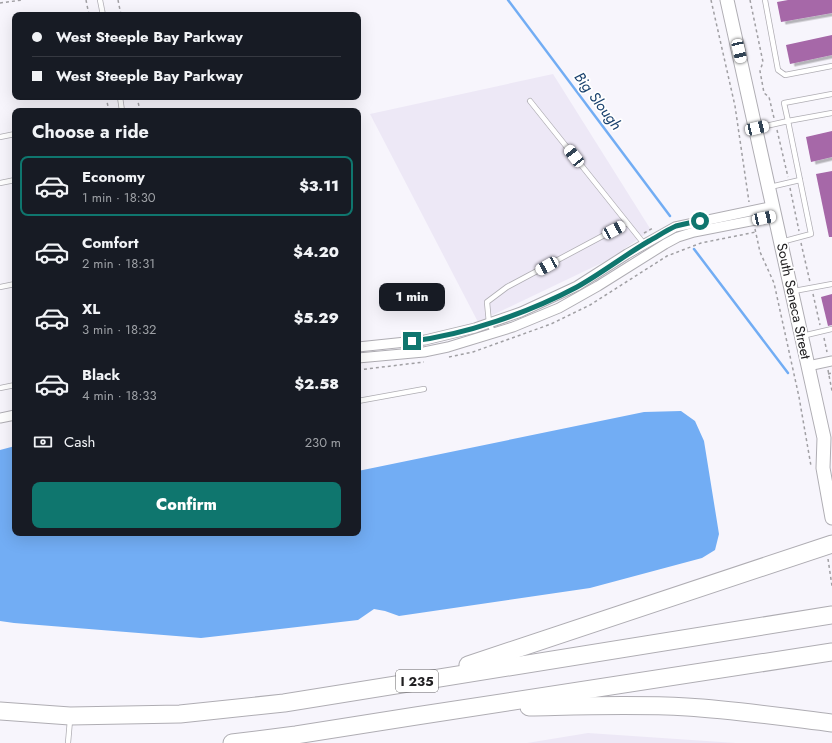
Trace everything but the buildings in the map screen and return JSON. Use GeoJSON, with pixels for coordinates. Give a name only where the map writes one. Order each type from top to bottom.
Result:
{"type":"FeatureCollection","features":[{"type":"Feature","properties":{"kind":"highway"},"geometry":{"type":"LineString","coordinates":[[421,681],[829,549]]}},
{"type":"Feature","properties":{"kind":"highway","name":"I 235"},"geometry":{"type":"LineString","coordinates":[[0,711],[70,716],[180,714],[284,703],[832,615]]}},
{"type":"Feature","properties":{"kind":"highway","name":"I 235"},"geometry":{"type":"LineString","coordinates":[[232,743],[296,736],[832,652]]}},
{"type":"Feature","properties":{"kind":"highway"},"geometry":{"type":"LineString","coordinates":[[469,708],[629,706],[686,707],[754,713],[832,723]]}},
{"type":"Feature","properties":{"kind":"street","name":"South Seneca Street"},"geometry":{"type":"LineString","coordinates":[[730,0],[824,438],[823,468],[832,518]]}},
{"type":"Feature","properties":{"kind":"street"},"geometry":{"type":"LineString","coordinates":[[361,347],[425,340],[489,323],[521,312],[577,286],[641,240],[675,227],[750,210],[775,211]]}},
{"type":"Feature","properties":{"kind":"street"},"geometry":{"type":"LineString","coordinates":[[361,358],[424,352],[494,334],[559,308],[598,286],[651,252],[683,236],[753,220],[775,211]]}},
{"type":"Feature","properties":{"kind":"street"},"geometry":{"type":"LineString","coordinates":[[808,366],[830,362]]}},
{"type":"Feature","properties":{"kind":"street"},"geometry":{"type":"LineString","coordinates":[[0,418],[12,416]]}},
{"type":"Feature","properties":{"kind":"street","name":"South Seneca Street"},"geometry":{"type":"LineString","coordinates":[[824,438],[832,448]]}},
{"type":"Feature","properties":{"kind":"lane"},"geometry":{"type":"LineString","coordinates":[[100,0],[102,12]]}},
{"type":"Feature","properties":{"kind":"lane"},"geometry":{"type":"LineString","coordinates":[[765,0],[778,70],[780,72],[785,76],[832,66]]}},
{"type":"Feature","properties":{"kind":"lane"},"geometry":{"type":"LineString","coordinates":[[781,242],[811,234],[784,103],[832,94]]}},
{"type":"Feature","properties":{"kind":"lane"},"geometry":{"type":"LineString","coordinates":[[530,101],[651,252]]}},
{"type":"Feature","properties":{"kind":"lane"},"geometry":{"type":"LineString","coordinates":[[757,128],[832,113]]}},
{"type":"Feature","properties":{"kind":"lane"},"geometry":{"type":"LineString","coordinates":[[0,137],[12,135]]}},
{"type":"Feature","properties":{"kind":"lane"},"geometry":{"type":"LineString","coordinates":[[770,187],[800,180]]}},
{"type":"Feature","properties":{"kind":"lane"},"geometry":{"type":"LineString","coordinates":[[0,183],[12,181]]}},
{"type":"Feature","properties":{"kind":"lane"},"geometry":{"type":"LineString","coordinates":[[494,334],[489,323],[487,302],[507,287],[627,223]]}},
{"type":"Feature","properties":{"kind":"lane"},"geometry":{"type":"LineString","coordinates":[[792,292],[832,284]]}},
{"type":"Feature","properties":{"kind":"lane"},"geometry":{"type":"LineString","coordinates":[[0,287],[12,285]]}},
{"type":"Feature","properties":{"kind":"lane"},"geometry":{"type":"LineString","coordinates":[[801,336],[832,329]]}},
{"type":"Feature","properties":{"kind":"lane"},"geometry":{"type":"LineString","coordinates":[[0,388],[12,386]]}},
{"type":"Feature","properties":{"kind":"lane"},"geometry":{"type":"LineString","coordinates":[[361,400],[424,389]]}},
{"type":"Feature","properties":{"kind":"lane"},"geometry":{"type":"LineString","coordinates":[[68,743],[70,716]]}},
{"type":"Feature","properties":{"kind":"path"},"geometry":{"type":"LineString","coordinates":[[0,4],[22,0]]}},
{"type":"Feature","properties":{"kind":"path"},"geometry":{"type":"LineString","coordinates":[[86,0],[89,12]]}},
{"type":"Feature","properties":{"kind":"path"},"geometry":{"type":"LineString","coordinates":[[118,0],[120,12]]}},
{"type":"Feature","properties":{"kind":"path"},"geometry":{"type":"LineString","coordinates":[[711,0],[734,106],[750,210]]}},
{"type":"Feature","properties":{"kind":"path"},"geometry":{"type":"LineString","coordinates":[[750,0],[763,62],[760,71],[764,93],[769,97],[776,124],[800,237],[830,362],[828,374],[832,391]]}},
{"type":"Feature","properties":{"kind":"path"},"geometry":{"type":"LineString","coordinates":[[753,220],[760,252],[774,283],[799,397],[812,468]]}},
{"type":"Feature","properties":{"kind":"path"},"geometry":{"type":"LineString","coordinates":[[641,240],[654,228]]}},
{"type":"Feature","properties":{"kind":"path"},"geometry":{"type":"LineString","coordinates":[[828,374],[832,373]]}},
{"type":"Feature","properties":{"kind":"path"},"geometry":{"type":"LineString","coordinates":[[829,549],[832,586]]}},
{"type":"Feature","properties":{"kind":"shaded area"},"geometry":{"type":"Polygon","coordinates":[[[553,74],[651,230],[610,259],[478,322],[370,114],[553,74]]]}},
{"type":"Feature","properties":{"kind":"shaded area"},"geometry":{"type":"Polygon","coordinates":[[[588,733],[736,743],[527,743],[588,733]]]}},
{"type":"Feature","properties":{"kind":"water"},"geometry":{"type":"Polygon","coordinates":[[[681,411],[695,421],[704,441],[719,534],[715,550],[702,558],[590,588],[399,616],[374,609],[358,620],[201,638],[0,621],[0,450],[12,447],[12,536],[361,536],[361,470],[644,412],[681,411]]]}},
{"type":"Feature","properties":{"kind":"waterway","name":"Big Slough"},"geometry":{"type":"LineString","coordinates":[[508,0],[670,216]]}},
{"type":"Feature","properties":{"kind":"waterway","name":"Big Slough"},"geometry":{"type":"LineString","coordinates":[[694,249],[788,373]]}},
{"type":"Feature","properties":{"kind":"route"},"geometry":{"type":"LineString","coordinates":[[412,341],[425,340],[475,328],[521,312],[577,286],[662,233],[687,223],[700,221]]}}]}
